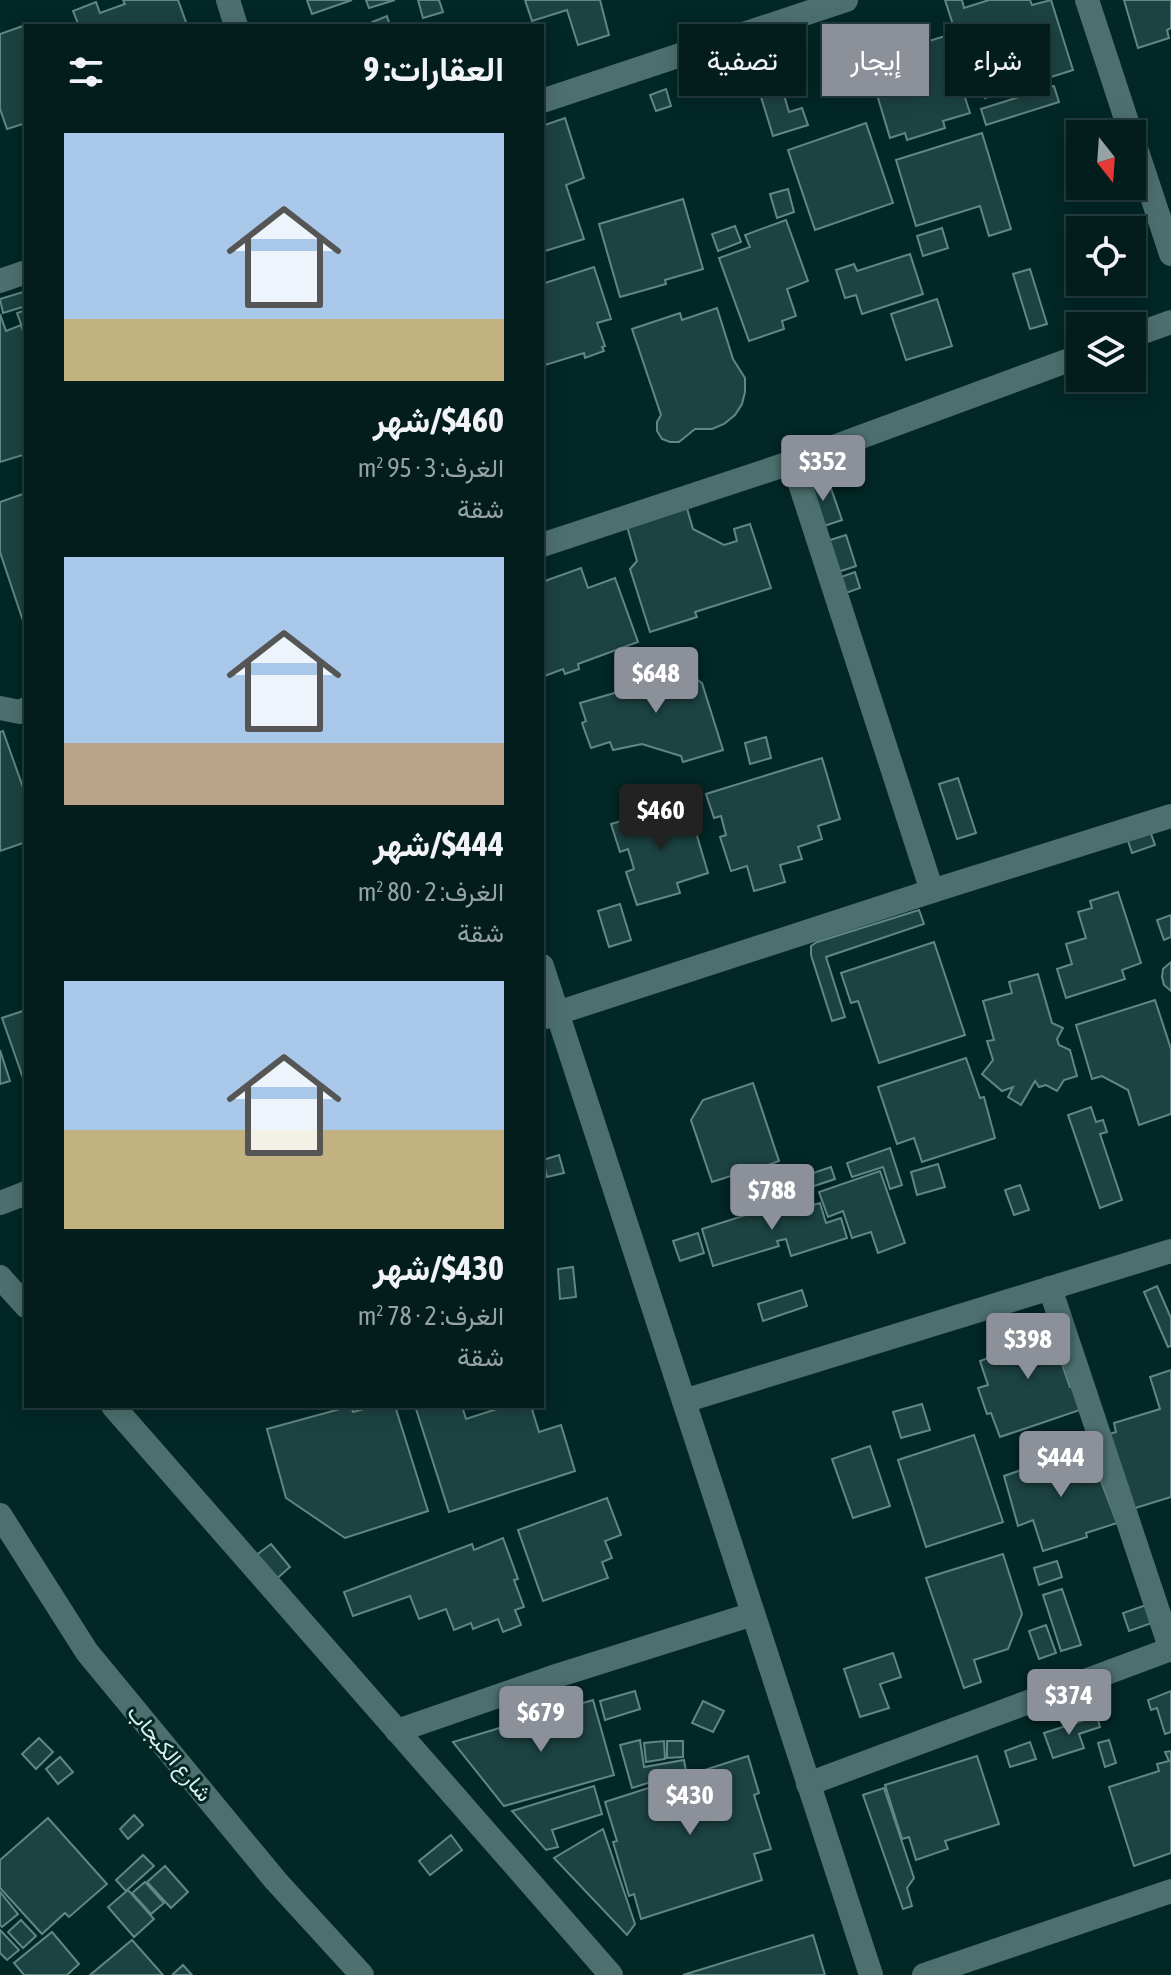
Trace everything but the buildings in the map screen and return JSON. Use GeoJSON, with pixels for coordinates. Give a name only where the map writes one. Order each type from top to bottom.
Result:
{"type":"FeatureCollection","features":[{"type":"Feature","properties":{"kind":"street"},"geometry":{"type":"LineString","coordinates":[[228,0],[235,24]]}},
{"type":"Feature","properties":{"kind":"street"},"geometry":{"type":"LineString","coordinates":[[544,100],[846,0]]}},
{"type":"Feature","properties":{"kind":"street"},"geometry":{"type":"LineString","coordinates":[[1087,0],[1127,120]]}},
{"type":"Feature","properties":{"kind":"street"},"geometry":{"type":"LineString","coordinates":[[1146,178],[1171,254]]}},
{"type":"Feature","properties":{"kind":"street"},"geometry":{"type":"LineString","coordinates":[[0,281],[24,273]]}},
{"type":"Feature","properties":{"kind":"street"},"geometry":{"type":"LineString","coordinates":[[1146,331],[1171,322]]}},
{"type":"Feature","properties":{"kind":"street"},"geometry":{"type":"LineString","coordinates":[[544,544],[793,462],[1066,361]]}},
{"type":"Feature","properties":{"kind":"street"},"geometry":{"type":"LineString","coordinates":[[793,462],[932,891]]}},
{"type":"Feature","properties":{"kind":"street"},"geometry":{"type":"LineString","coordinates":[[550,1016],[1171,816]]}},
{"type":"Feature","properties":{"kind":"street"},"geometry":{"type":"LineString","coordinates":[[544,978],[550,1016],[684,1401],[871,1975]]}},
{"type":"Feature","properties":{"kind":"street"},"geometry":{"type":"LineString","coordinates":[[0,1203],[24,1194]]}},
{"type":"Feature","properties":{"kind":"street"},"geometry":{"type":"LineString","coordinates":[[684,1401],[1171,1251]]}},
{"type":"Feature","properties":{"kind":"street"},"geometry":{"type":"LineString","coordinates":[[0,1277],[24,1304]]}},
{"type":"Feature","properties":{"kind":"street"},"geometry":{"type":"LineString","coordinates":[[808,1784],[1171,1650],[1050,1288]]}},
{"type":"Feature","properties":{"kind":"street"},"geometry":{"type":"LineString","coordinates":[[115,1408],[611,1975]]}},
{"type":"Feature","properties":{"kind":"street","name":"شارع الكبجاب"},"geometry":{"type":"LineString","coordinates":[[0,1515],[87,1652],[276,1881],[362,1975]]}},
{"type":"Feature","properties":{"kind":"street"},"geometry":{"type":"LineString","coordinates":[[397,1731],[553,1677],[753,1614]]}},
{"type":"Feature","properties":{"kind":"street"},"geometry":{"type":"LineString","coordinates":[[924,1975],[1171,1891]]}}]}
